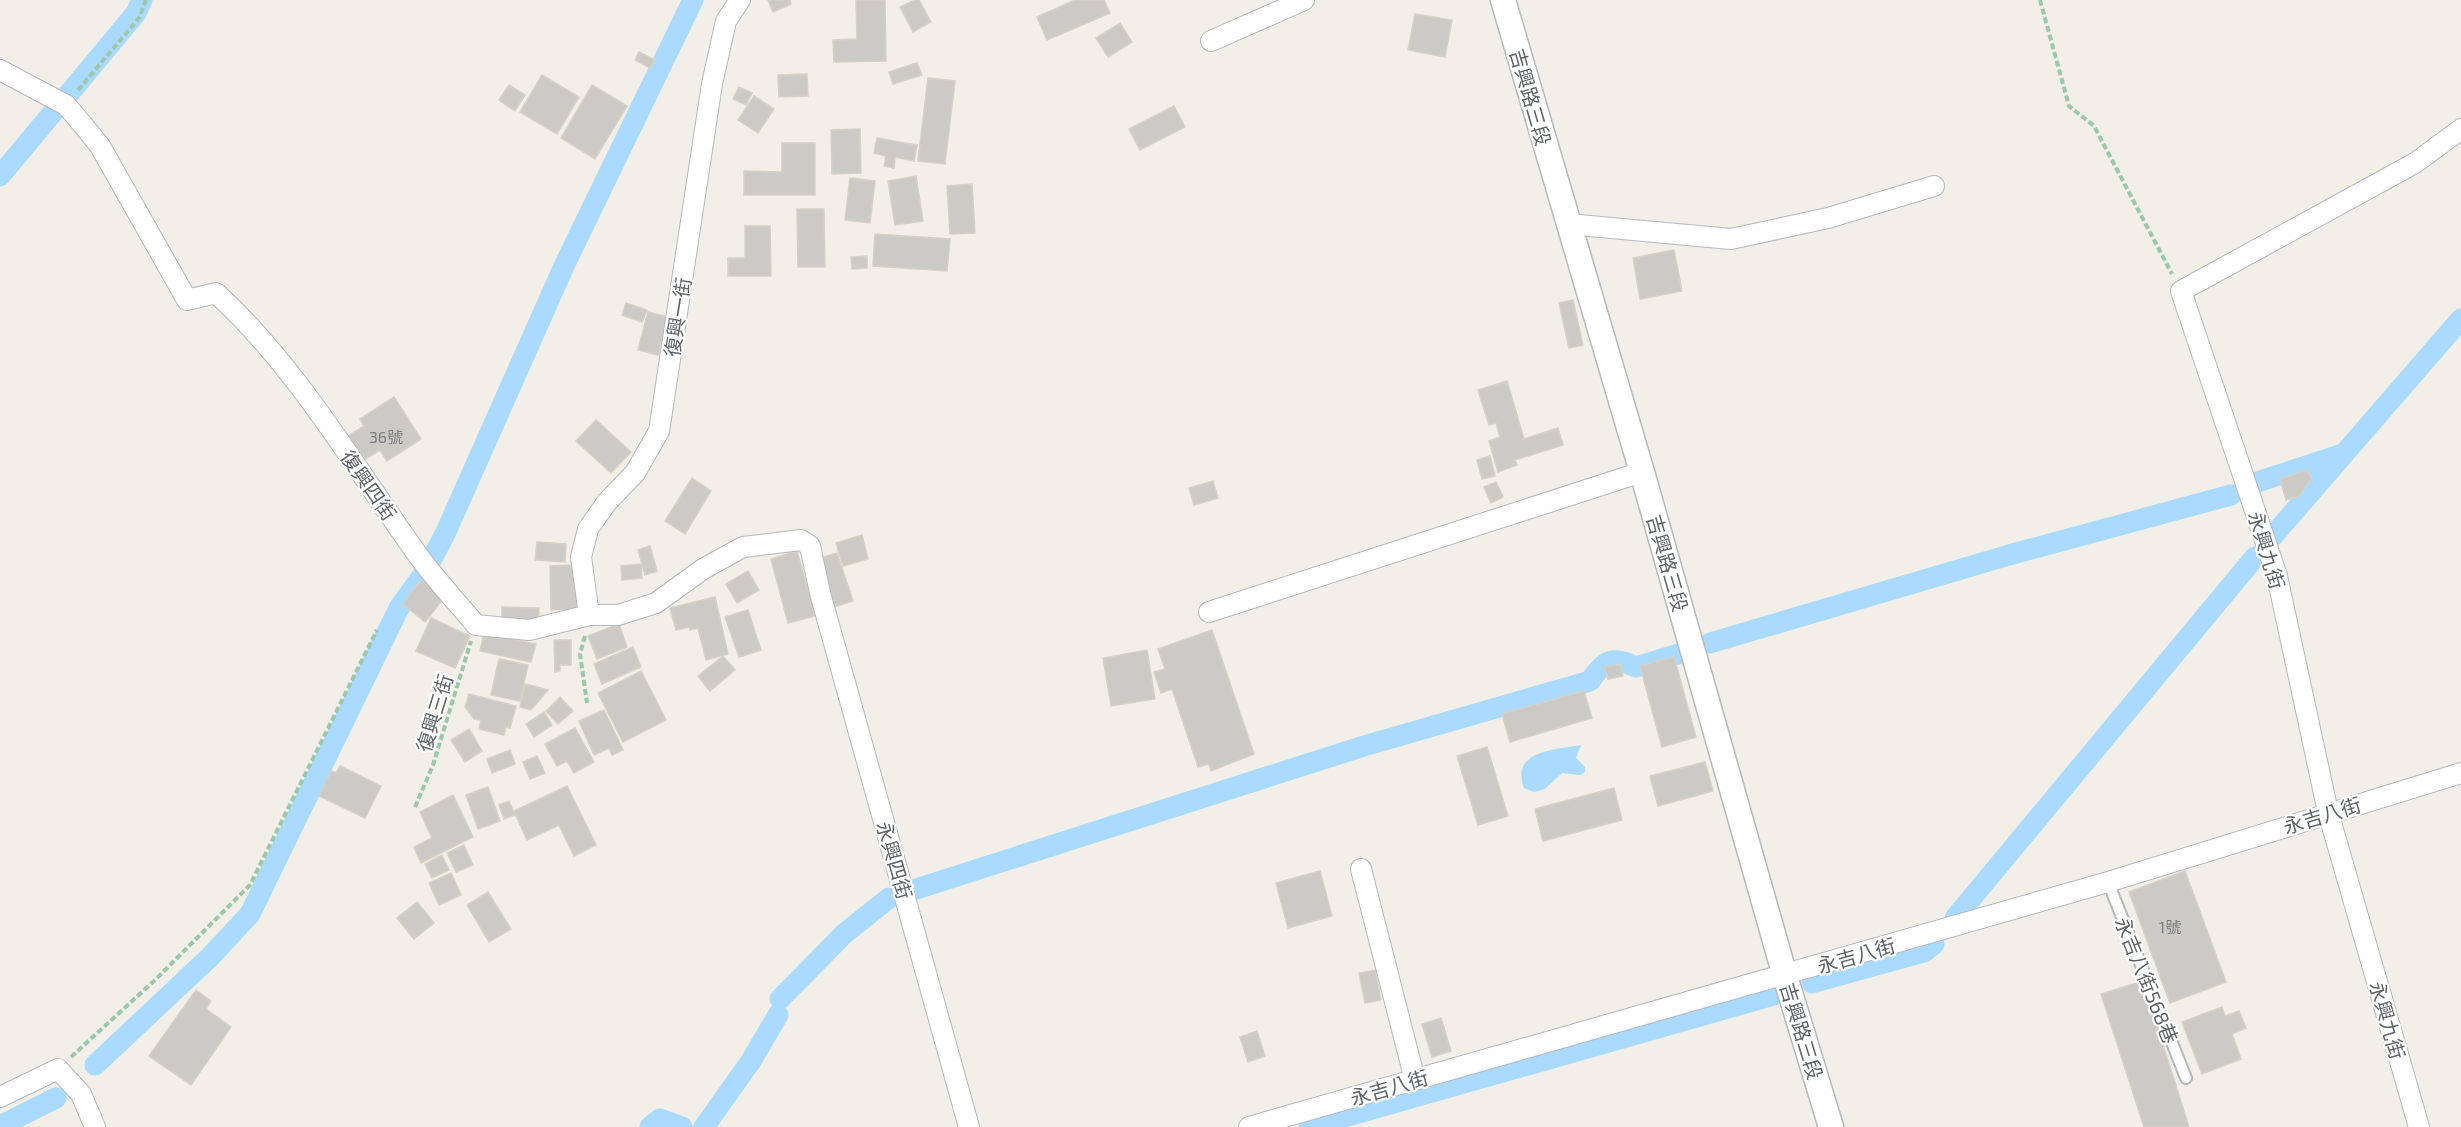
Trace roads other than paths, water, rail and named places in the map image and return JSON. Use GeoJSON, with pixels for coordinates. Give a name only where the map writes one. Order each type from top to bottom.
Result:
{"type":"FeatureCollection","features":[{"type":"Feature","properties":{"kind":"street","name":"復興一街"},"geometry":{"type":"LineString","coordinates":[[590,615],[581,557],[588,529],[607,502],[635,473],[659,431],[712,84],[726,21],[740,0]]}},
{"type":"Feature","properties":{"kind":"street"},"geometry":{"type":"LineString","coordinates":[[1211,41],[1304,0]]}},
{"type":"Feature","properties":{"kind":"street","name":"吉興路三段"},"geometry":{"type":"LineString","coordinates":[[1503,0],[1642,472],[1785,976],[1831,1127]]}},
{"type":"Feature","properties":{"kind":"street","name":"復興四街"},"geometry":{"type":"LineString","coordinates":[[0,70],[66,105],[100,146],[187,300],[216,293],[252,326],[330,430],[417,554],[476,625],[529,630],[590,615]]}},
{"type":"Feature","properties":{"kind":"street","name":"永興九街"},"geometry":{"type":"LineString","coordinates":[[2419,1127],[2328,812],[2277,576],[2181,291],[2415,163],[2461,129]]}},
{"type":"Feature","properties":{"kind":"street"},"geometry":{"type":"LineString","coordinates":[[1568,224],[1731,239],[1828,218],[1934,186]]}},
{"type":"Feature","properties":{"kind":"street"},"geometry":{"type":"LineString","coordinates":[[1209,612],[1642,472]]}},
{"type":"Feature","properties":{"kind":"street","name":"永興四街"},"geometry":{"type":"LineString","coordinates":[[590,615],[618,615],[656,603],[703,569],[743,547],[801,540],[810,546],[820,593],[969,1127]]}},
{"type":"Feature","properties":{"kind":"street","name":"永吉八街"},"geometry":{"type":"LineString","coordinates":[[1249,1127],[1785,976],[2108,882],[2328,812],[2461,773]]}},
{"type":"Feature","properties":{"kind":"street"},"geometry":{"type":"LineString","coordinates":[[1361,868],[1415,1080]]}},
{"type":"Feature","properties":{"kind":"street"},"geometry":{"type":"LineString","coordinates":[[0,1096],[58,1069],[81,1094],[95,1127]]}},
{"type":"Feature","properties":{"kind":"lane","name":"永吉八街568巷"},"geometry":{"type":"LineString","coordinates":[[2108,882],[2186,1078]]}},
{"type":"Feature","properties":{"kind":"water"},"geometry":{"type":"Polygon","coordinates":[[[1581,745],[1576,758],[1585,767],[1585,772],[1580,775],[1562,773],[1545,789],[1534,792],[1524,788],[1521,775],[1523,766],[1529,759],[1548,751],[1581,745]]]}},
{"type":"Feature","properties":{"kind":"waterway"},"geometry":{"type":"LineString","coordinates":[[67,96],[136,13],[142,0]]}},
{"type":"Feature","properties":{"kind":"waterway"},"geometry":{"type":"LineString","coordinates":[[428,566],[445,534],[564,266],[693,0]]}},
{"type":"Feature","properties":{"kind":"waterway"},"geometry":{"type":"LineString","coordinates":[[0,176],[55,110]]}},
{"type":"Feature","properties":{"kind":"waterway"},"geometry":{"type":"LineString","coordinates":[[2272,537],[2461,319]]}},
{"type":"Feature","properties":{"kind":"waterway"},"geometry":{"type":"LineString","coordinates":[[2254,483],[2343,454]]}},
{"type":"Feature","properties":{"kind":"waterway"},"geometry":{"type":"LineString","coordinates":[[1710,643],[2009,555],[2231,495]]}},
{"type":"Feature","properties":{"kind":"waterway"},"geometry":{"type":"LineString","coordinates":[[1955,918],[2255,557]]}},
{"type":"Feature","properties":{"kind":"waterway"},"geometry":{"type":"LineString","coordinates":[[95,1065],[210,957],[250,914],[399,608],[425,572]]}},
{"type":"Feature","properties":{"kind":"waterway"},"geometry":{"type":"LineString","coordinates":[[910,891],[1364,746],[1590,681],[1600,668],[1610,662],[1621,661],[1636,667],[1678,654]]}},
{"type":"Feature","properties":{"kind":"waterway"},"geometry":{"type":"LineString","coordinates":[[780,999],[844,934],[889,898]]}},
{"type":"Feature","properties":{"kind":"waterway"},"geometry":{"type":"LineString","coordinates":[[1812,983],[1924,952],[1934,944]]}},
{"type":"Feature","properties":{"kind":"waterway"},"geometry":{"type":"LineString","coordinates":[[1309,1127],[1774,995]]}},
{"type":"Feature","properties":{"kind":"waterway"},"geometry":{"type":"LineString","coordinates":[[704,1127],[751,1061],[778,1015]]}},
{"type":"Feature","properties":{"kind":"waterway"},"geometry":{"type":"LineString","coordinates":[[0,1126],[56,1098]]}},
{"type":"Feature","properties":{"kind":"waterway"},"geometry":{"type":"LineString","coordinates":[[650,1127],[660,1119],[682,1127]]}}]}
